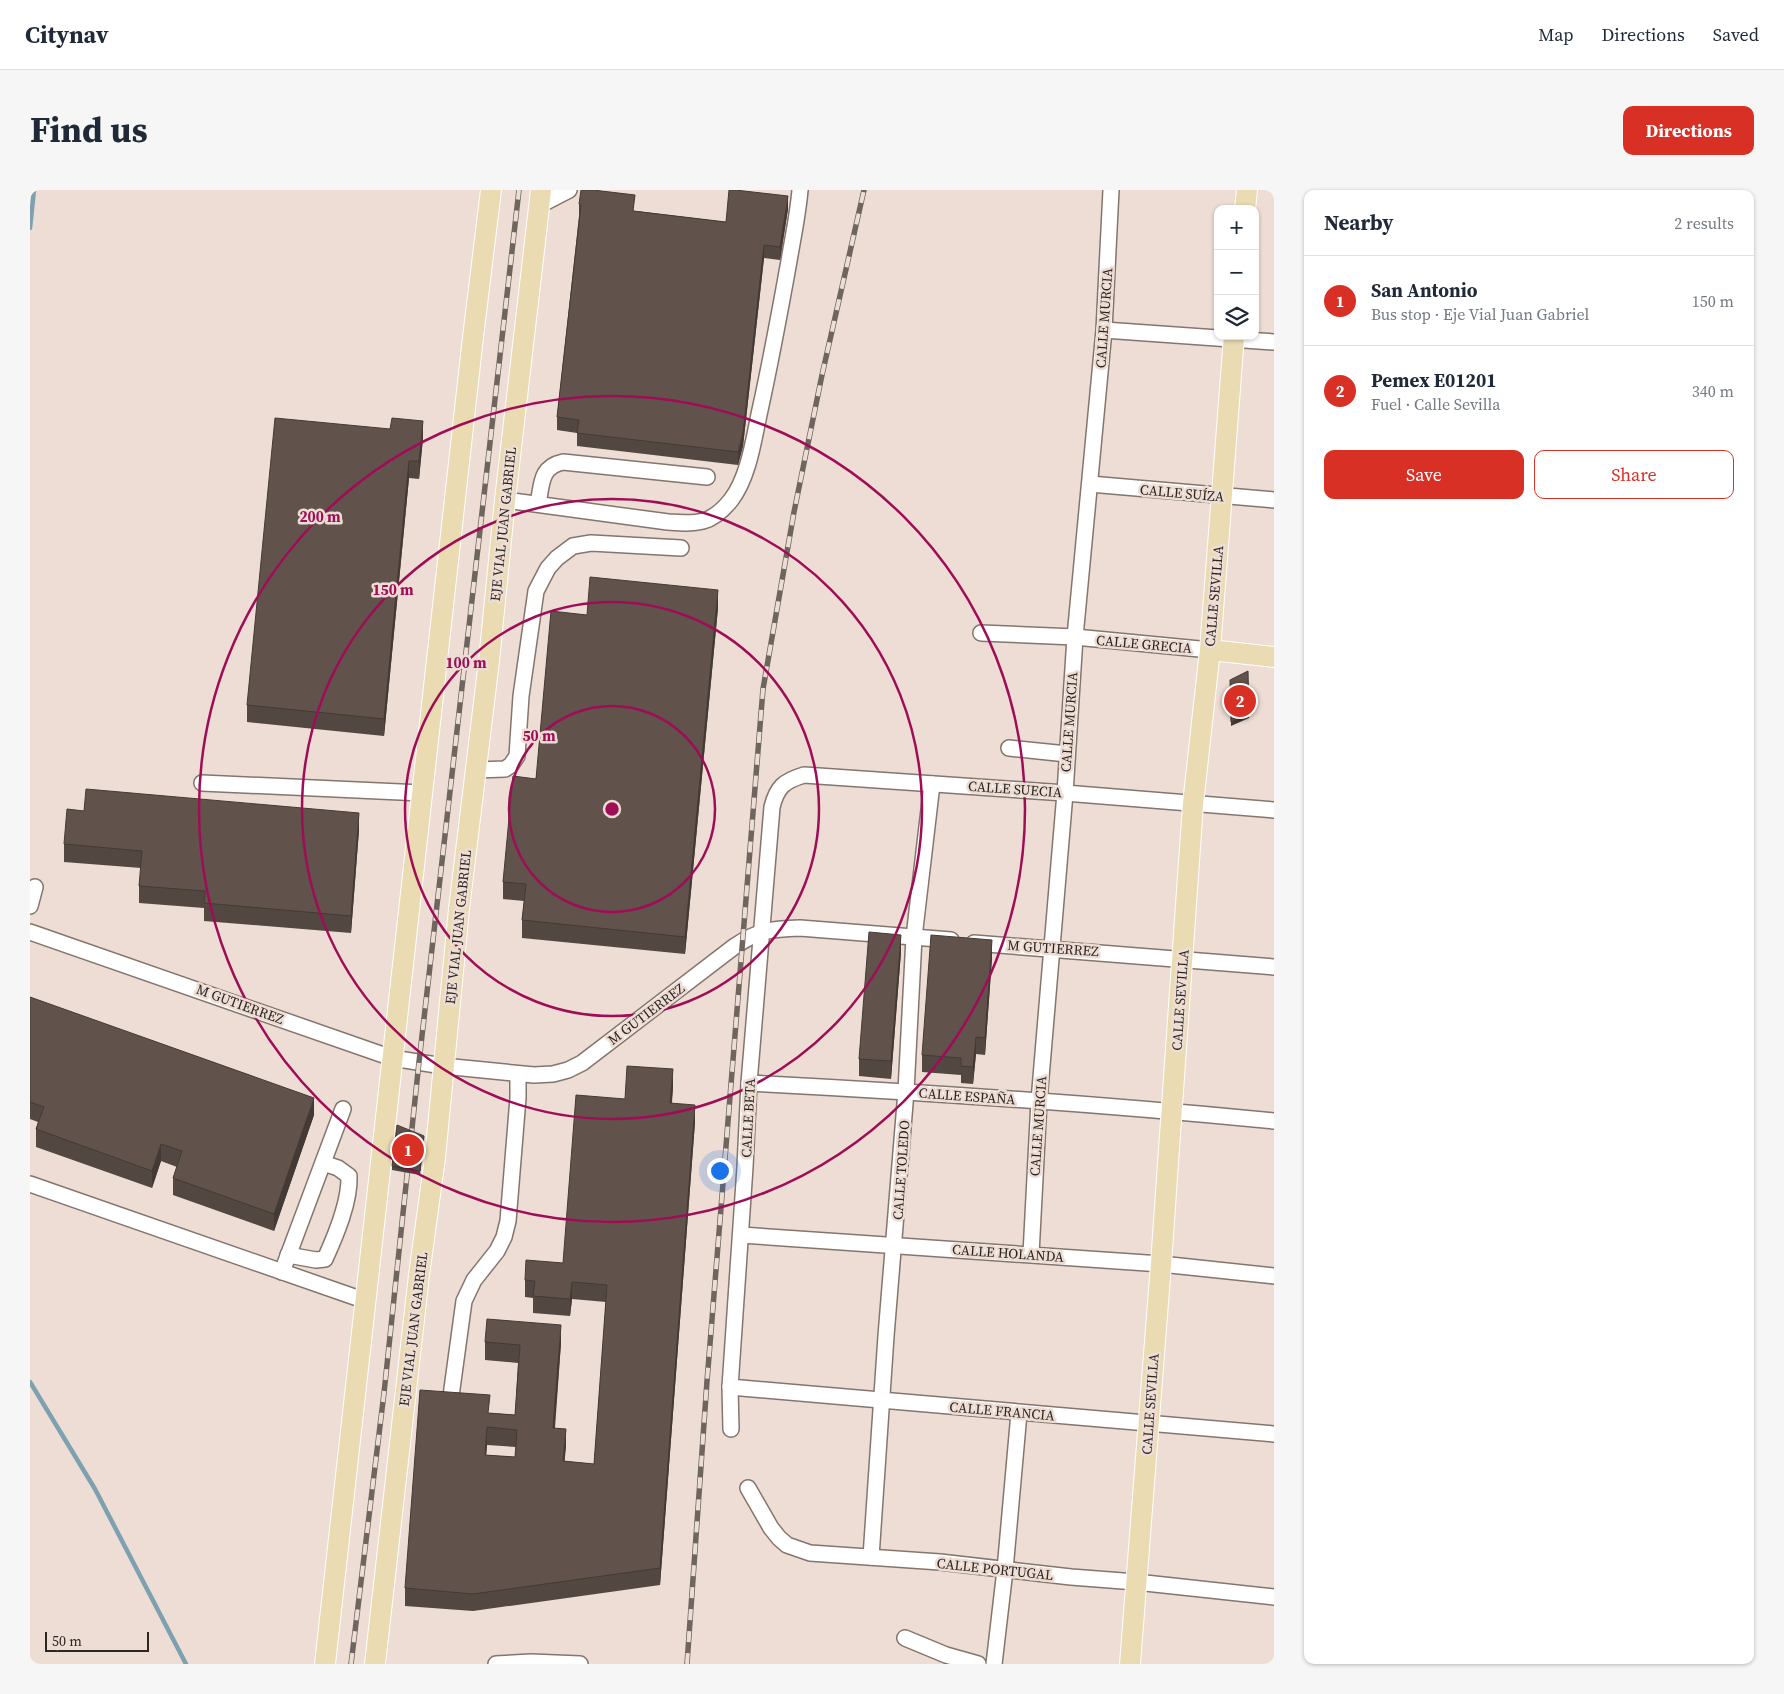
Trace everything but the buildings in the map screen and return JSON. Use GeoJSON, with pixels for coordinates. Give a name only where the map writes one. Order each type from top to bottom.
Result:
{"type":"FeatureCollection","features":[{"type":"Feature","properties":{"kind":"main road"},"geometry":{"type":"LineString","coordinates":[[325,1664],[491,190]]}},
{"type":"Feature","properties":{"kind":"main road"},"geometry":{"type":"LineString","coordinates":[[1245,205],[1247,190]]}},
{"type":"Feature","properties":{"kind":"main road","name":"EJE VIAL JUAN GABRIEL"},"geometry":{"type":"LineString","coordinates":[[375,1664],[419,1275],[435,1158],[459,909],[541,197]]}},
{"type":"Feature","properties":{"kind":"main road","name":"CALLE SEVILLA"},"geometry":{"type":"LineString","coordinates":[[1130,1664],[1184,959],[1193,804],[1210,650],[1234,340]]}},
{"type":"Feature","properties":{"kind":"main road","name":"CALLE GRECIA"},"geometry":{"type":"LineString","coordinates":[[1210,650],[1274,657]]}},
{"type":"Feature","properties":{"kind":"street"},"geometry":{"type":"LineString","coordinates":[[541,197],[569,190]]}},
{"type":"Feature","properties":{"kind":"street"},"geometry":{"type":"LineString","coordinates":[[505,500],[690,524],[698,524],[717,514],[732,498],[749,458],[772,354],[800,190]]}},
{"type":"Feature","properties":{"kind":"street","name":"CALLE MURCIA"},"geometry":{"type":"LineString","coordinates":[[1030,1254],[1075,637],[1104,330],[1112,190]]}},
{"type":"Feature","properties":{"kind":"street"},"geometry":{"type":"LineString","coordinates":[[1104,330],[1214,336]]}},
{"type":"Feature","properties":{"kind":"street"},"geometry":{"type":"LineString","coordinates":[[1258,340],[1274,342]]}},
{"type":"Feature","properties":{"kind":"street"},"geometry":{"type":"LineString","coordinates":[[538,504],[543,477],[554,464],[563,462],[707,477]]}},
{"type":"Feature","properties":{"kind":"street","name":"CALLE SUÍZA"},"geometry":{"type":"LineString","coordinates":[[1090,484],[1274,500]]}},
{"type":"Feature","properties":{"kind":"street"},"geometry":{"type":"LineString","coordinates":[[476,770],[505,769],[511,765],[517,756],[521,696],[536,591],[548,568],[557,558],[573,546],[591,543],[681,548]]}},
{"type":"Feature","properties":{"kind":"street","name":"CALLE GRECIA"},"geometry":{"type":"LineString","coordinates":[[981,634],[1075,637],[1210,650]]}},
{"type":"Feature","properties":{"kind":"street"},"geometry":{"type":"LineString","coordinates":[[1009,748],[1067,754]]}},
{"type":"Feature","properties":{"kind":"street","name":"CALLE SUECIA"},"geometry":{"type":"LineString","coordinates":[[772,807],[775,794],[781,786],[795,778],[804,776],[1065,793],[1274,810]]}},
{"type":"Feature","properties":{"kind":"street"},"geometry":{"type":"LineString","coordinates":[[202,783],[422,793]]}},
{"type":"Feature","properties":{"kind":"street","name":"CALLE TOLEDO"},"geometry":{"type":"LineString","coordinates":[[872,1557],[906,1092],[914,937],[932,784]]}},
{"type":"Feature","properties":{"kind":"street","name":"CALLE BETA"},"geometry":{"type":"LineString","coordinates":[[731,1429],[730,1387],[749,1083],[772,807]]}},
{"type":"Feature","properties":{"kind":"street"},"geometry":{"type":"LineString","coordinates":[[30,906],[35,887]]}},
{"type":"Feature","properties":{"kind":"street","name":"M GUTIERREZ"},"geometry":{"type":"LineString","coordinates":[[30,932],[392,1058],[443,1066],[534,1075],[553,1074],[568,1070],[582,1063],[735,946],[749,936],[761,932],[800,928],[1274,967]]}},
{"type":"Feature","properties":{"kind":"street"},"geometry":{"type":"LineString","coordinates":[[451,1396],[467,1291],[497,1251],[504,1237],[508,1221],[518,1098],[518,1074]]}},
{"type":"Feature","properties":{"kind":"street","name":"CALLE ESPAÑA"},"geometry":{"type":"LineString","coordinates":[[749,1083],[1040,1101],[1274,1121]]}},
{"type":"Feature","properties":{"kind":"street"},"geometry":{"type":"LineString","coordinates":[[282,1272],[343,1109]]}},
{"type":"Feature","properties":{"kind":"street"},"geometry":{"type":"LineString","coordinates":[[288,1255],[316,1260],[325,1259],[336,1234],[350,1186],[350,1176],[338,1168],[323,1163]]}},
{"type":"Feature","properties":{"kind":"street"},"geometry":{"type":"LineString","coordinates":[[30,1184],[366,1300]]}},
{"type":"Feature","properties":{"kind":"street","name":"CALLE HOLANDA"},"geometry":{"type":"LineString","coordinates":[[741,1235],[1161,1264],[1274,1276]]}},
{"type":"Feature","properties":{"kind":"street","name":"CALLE FRANCIA"},"geometry":{"type":"LineString","coordinates":[[730,1387],[1274,1434]]}},
{"type":"Feature","properties":{"kind":"street"},"geometry":{"type":"LineString","coordinates":[[994,1664],[1005,1570],[1019,1413]]}},
{"type":"Feature","properties":{"kind":"street","name":"CALLE PORTUGAL"},"geometry":{"type":"LineString","coordinates":[[748,1488],[770,1528],[787,1544],[810,1553],[940,1562],[1274,1597]]}},
{"type":"Feature","properties":{"kind":"street"},"geometry":{"type":"LineString","coordinates":[[905,1638],[946,1655],[978,1664]]}},
{"type":"Feature","properties":{"kind":"street"},"geometry":{"type":"LineString","coordinates":[[496,1664],[580,1663]]}},
{"type":"Feature","properties":{"kind":"waterway"},"geometry":{"type":"LineString","coordinates":[[30,228],[34,190]]}},
{"type":"Feature","properties":{"kind":"waterway"},"geometry":{"type":"LineString","coordinates":[[30,1382],[95,1489],[186,1664]]}},
{"type":"Feature","properties":{"kind":"railway"},"geometry":{"type":"LineString","coordinates":[[351,1664],[384,1393],[419,1062],[519,190]]}},
{"type":"Feature","properties":{"kind":"railway"},"geometry":{"type":"LineString","coordinates":[[687,1664],[707,1381],[763,689],[794,512],[822,375],[864,190]]}},
{"type":"Feature","properties":{"kind":"place","name":"Pemex E01201"},"geometry":{"type":"Point","coordinates":[1240,701]}},
{"type":"Feature","properties":{"kind":"place","name":"San Antonio"},"geometry":{"type":"Point","coordinates":[408,1150]}}]}
